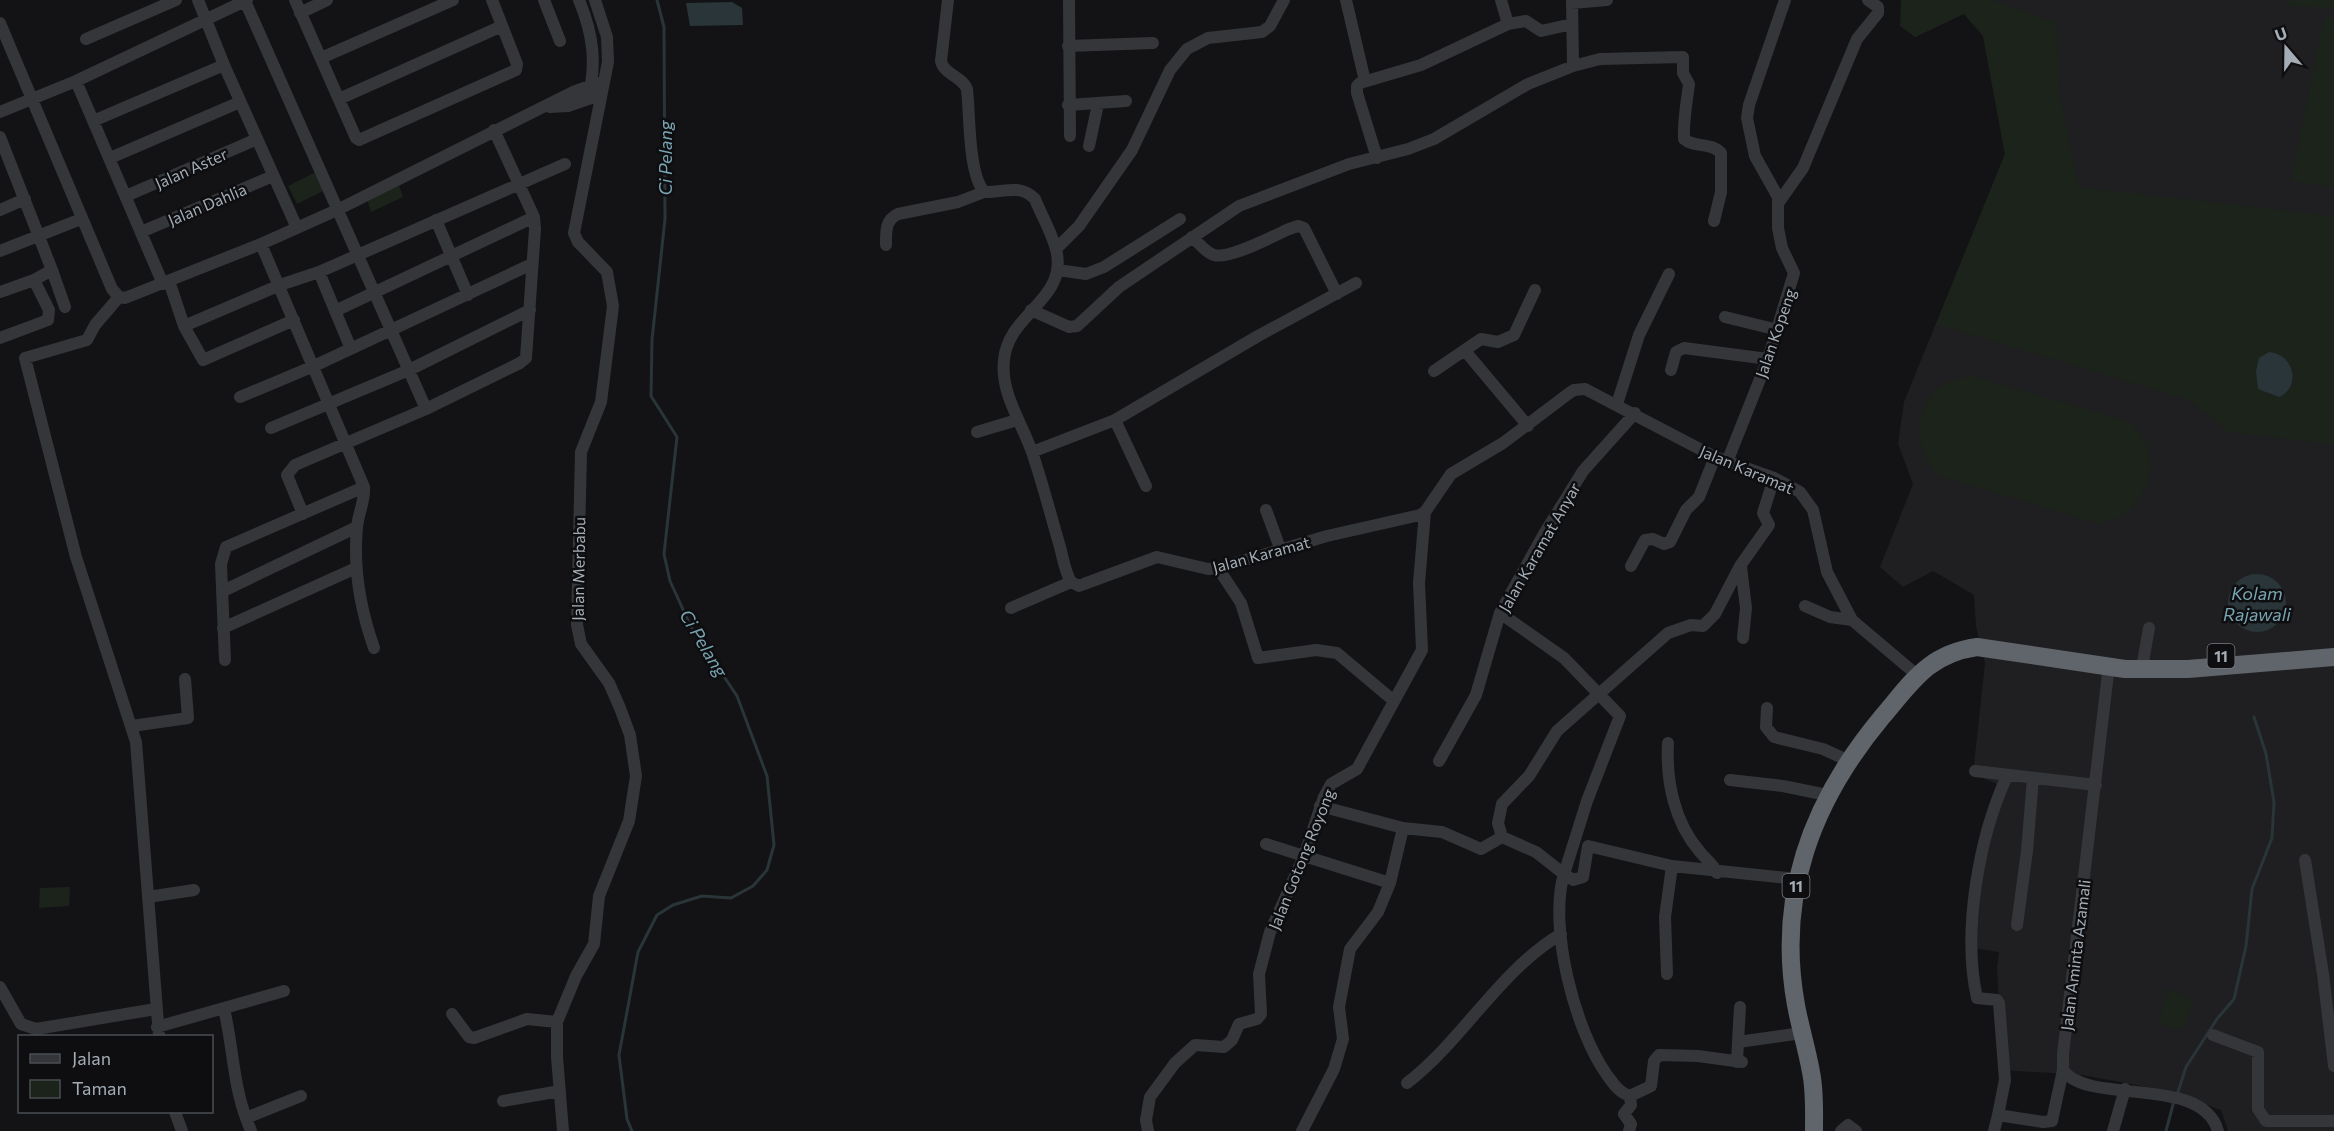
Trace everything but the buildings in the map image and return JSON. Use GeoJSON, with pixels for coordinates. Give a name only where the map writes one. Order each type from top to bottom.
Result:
{"type":"FeatureCollection","features":[{"type":"Feature","properties":{"kind":"highway","name":"11"},"geometry":{"type":"LineString","coordinates":[[1814,1131],[1812,1075],[1792,974],[1792,936],[1797,879],[1827,795],[1849,761],[1928,664],[1942,656],[1977,646],[2125,669],[2188,669],[2334,657]]}},
{"type":"Feature","properties":{"kind":"highway","name":"11"},"geometry":{"type":"LineString","coordinates":[[2109,665],[2334,646]]}},
{"type":"Feature","properties":{"kind":"street"},"geometry":{"type":"LineString","coordinates":[[86,39],[176,0]]}},
{"type":"Feature","properties":{"kind":"street"},"geometry":{"type":"LineString","coordinates":[[198,0],[240,102],[297,228]]}},
{"type":"Feature","properties":{"kind":"street"},"geometry":{"type":"LineString","coordinates":[[294,0],[356,138],[359,140],[512,74],[517,64],[492,0]]}},
{"type":"Feature","properties":{"kind":"street"},"geometry":{"type":"LineString","coordinates":[[300,13],[327,0]]}},
{"type":"Feature","properties":{"kind":"street"},"geometry":{"type":"LineString","coordinates":[[321,58],[453,0]]}},
{"type":"Feature","properties":{"kind":"street"},"geometry":{"type":"LineString","coordinates":[[544,0],[560,41]]}},
{"type":"Feature","properties":{"kind":"street"},"geometry":{"type":"LineString","coordinates":[[579,0],[593,44],[591,86],[588,99]]}},
{"type":"Feature","properties":{"kind":"street","name":"Jalan Merbabu"},"geometry":{"type":"LineString","coordinates":[[563,1131],[557,1022],[576,976],[594,944],[599,896],[629,820],[636,776],[630,735],[620,708],[609,683],[581,644],[577,625],[581,452],[601,402],[613,306],[607,272],[578,242],[574,228],[604,81],[608,47],[595,0]]}},
{"type":"Feature","properties":{"kind":"street"},"geometry":{"type":"LineString","coordinates":[[948,0],[942,65],[966,85],[976,179],[984,192]]}},
{"type":"Feature","properties":{"kind":"street"},"geometry":{"type":"LineString","coordinates":[[1070,0],[1068,46],[1070,136]]}},
{"type":"Feature","properties":{"kind":"street"},"geometry":{"type":"LineString","coordinates":[[1056,249],[1079,226],[1132,150],[1170,70],[1187,49],[1208,38],[1262,32],[1270,26],[1284,0]]}},
{"type":"Feature","properties":{"kind":"street"},"geometry":{"type":"LineString","coordinates":[[1346,0],[1365,81]]}},
{"type":"Feature","properties":{"kind":"street"},"geometry":{"type":"LineString","coordinates":[[1501,0],[1508,24]]}},
{"type":"Feature","properties":{"kind":"street"},"geometry":{"type":"LineString","coordinates":[[1573,66],[1572,2],[1607,0]]}},
{"type":"Feature","properties":{"kind":"street","name":"Jalan Kopeng"},"geometry":{"type":"LineString","coordinates":[[1631,566],[1645,540],[1653,539],[1665,544],[1670,542],[1686,510],[1699,497],[1721,460],[1768,359],[1794,273],[1782,249],[1778,228],[1779,202],[1755,156],[1747,111],[1785,0]]}},
{"type":"Feature","properties":{"kind":"street"},"geometry":{"type":"LineString","coordinates":[[1779,202],[1803,168],[1857,39],[1878,13],[1878,7],[1868,0]]}},
{"type":"Feature","properties":{"kind":"street"},"geometry":{"type":"LineString","coordinates":[[0,112],[76,81],[246,1],[426,409]]}},
{"type":"Feature","properties":{"kind":"street"},"geometry":{"type":"LineString","coordinates":[[1377,158],[1356,89],[1358,84],[1421,65],[1508,24],[1527,21],[1541,31],[1572,24]]}},
{"type":"Feature","properties":{"kind":"street"},"geometry":{"type":"LineString","coordinates":[[339,99],[502,26]]}},
{"type":"Feature","properties":{"kind":"street"},"geometry":{"type":"LineString","coordinates":[[1,28],[81,219],[112,289],[119,297],[132,297],[297,228],[573,92],[604,81]]}},
{"type":"Feature","properties":{"kind":"street"},"geometry":{"type":"LineString","coordinates":[[1068,46],[1153,43]]}},
{"type":"Feature","properties":{"kind":"street"},"geometry":{"type":"LineString","coordinates":[[1031,310],[1069,327],[1077,326],[1119,287],[1239,206],[1349,164],[1377,158],[1434,139],[1505,96],[1573,66],[1600,59],[1683,57],[1683,73],[1689,84],[1684,139],[1688,142],[1716,148],[1721,153],[1721,192],[1714,221]]}},
{"type":"Feature","properties":{"kind":"street"},"geometry":{"type":"LineString","coordinates":[[93,121],[224,65]]}},
{"type":"Feature","properties":{"kind":"street"},"geometry":{"type":"LineString","coordinates":[[76,81],[141,232],[200,358],[205,360],[294,320]]}},
{"type":"Feature","properties":{"kind":"street"},"geometry":{"type":"LineString","coordinates":[[546,107],[568,106],[601,94]]}},
{"type":"Feature","properties":{"kind":"street"},"geometry":{"type":"LineString","coordinates":[[1068,105],[1126,101]]}},
{"type":"Feature","properties":{"kind":"street"},"geometry":{"type":"LineString","coordinates":[[110,158],[240,102]]}},
{"type":"Feature","properties":{"kind":"street"},"geometry":{"type":"LineString","coordinates":[[1089,146],[1098,104]]}},
{"type":"Feature","properties":{"kind":"street"},"geometry":{"type":"LineString","coordinates":[[303,514],[287,475],[288,471],[426,409],[524,361],[530,310],[534,217],[494,130]]}},
{"type":"Feature","properties":{"kind":"street"},"geometry":{"type":"LineString","coordinates":[[0,137],[4,157],[40,236],[65,308]]}},
{"type":"Feature","properties":{"kind":"street","name":"Jalan Aster"},"geometry":{"type":"LineString","coordinates":[[126,196],[257,139]]}},
{"type":"Feature","properties":{"kind":"street"},"geometry":{"type":"LineString","coordinates":[[184,326],[280,285],[319,272],[519,182],[565,164]]}},
{"type":"Feature","properties":{"kind":"street","name":"Jalan Dahlia"},"geometry":{"type":"LineString","coordinates":[[141,232],[273,176]]}},
{"type":"Feature","properties":{"kind":"street"},"geometry":{"type":"LineString","coordinates":[[886,244],[887,226],[890,218],[897,214],[958,202],[984,192],[1017,189],[1035,199],[1056,249],[1058,270],[1051,290],[1014,330],[1003,369],[1017,420],[1032,452],[1071,582]]}},
{"type":"Feature","properties":{"kind":"street"},"geometry":{"type":"LineString","coordinates":[[0,210],[25,199]]}},
{"type":"Feature","properties":{"kind":"street"},"geometry":{"type":"LineString","coordinates":[[335,311],[534,217]]}},
{"type":"Feature","properties":{"kind":"street"},"geometry":{"type":"LineString","coordinates":[[0,251],[81,219]]}},
{"type":"Feature","properties":{"kind":"street"},"geometry":{"type":"LineString","coordinates":[[1058,270],[1086,274],[1104,267],[1180,219]]}},
{"type":"Feature","properties":{"kind":"street"},"geometry":{"type":"LineString","coordinates":[[436,220],[468,295]]}},
{"type":"Feature","properties":{"kind":"street"},"geometry":{"type":"LineString","coordinates":[[1192,237],[1206,251],[1216,256],[1231,254],[1298,226],[1304,228],[1337,294]]}},
{"type":"Feature","properties":{"kind":"street"},"geometry":{"type":"LineString","coordinates":[[261,244],[364,487],[364,503],[357,527],[356,568],[360,602],[374,648]]}},
{"type":"Feature","properties":{"kind":"street"},"geometry":{"type":"LineString","coordinates":[[240,397],[314,366],[532,264]]}},
{"type":"Feature","properties":{"kind":"street"},"geometry":{"type":"LineString","coordinates":[[0,292],[34,280],[52,270]]}},
{"type":"Feature","properties":{"kind":"street"},"geometry":{"type":"LineString","coordinates":[[319,272],[351,349]]}},
{"type":"Feature","properties":{"kind":"street"},"geometry":{"type":"LineString","coordinates":[[1617,404],[1639,335],[1669,274]]}},
{"type":"Feature","properties":{"kind":"street"},"geometry":{"type":"LineString","coordinates":[[0,338],[36,326],[49,317],[34,280]]}},
{"type":"Feature","properties":{"kind":"street"},"geometry":{"type":"LineString","coordinates":[[1032,452],[1115,420],[1258,336],[1356,283]]}},
{"type":"Feature","properties":{"kind":"street"},"geometry":{"type":"LineString","coordinates":[[1434,370],[1466,352],[1484,338],[1498,342],[1514,335],[1534,290]]}},
{"type":"Feature","properties":{"kind":"street"},"geometry":{"type":"LineString","coordinates":[[119,297],[95,325],[87,340],[25,358],[76,557],[132,726],[139,759],[158,1032],[284,991]]}},
{"type":"Feature","properties":{"kind":"street"},"geometry":{"type":"LineString","coordinates":[[271,428],[409,370],[530,310]]}},
{"type":"Feature","properties":{"kind":"street"},"geometry":{"type":"LineString","coordinates":[[1725,317],[1778,330]]}},
{"type":"Feature","properties":{"kind":"street"},"geometry":{"type":"LineString","coordinates":[[1671,370],[1676,352],[1684,348],[1768,359]]}},
{"type":"Feature","properties":{"kind":"street"},"geometry":{"type":"LineString","coordinates":[[1466,352],[1528,426]]}},
{"type":"Feature","properties":{"kind":"street","name":"Jalan Karamat"},"geometry":{"type":"LineString","coordinates":[[1011,608],[1071,582],[1079,586],[1157,557],[1208,569],[1218,568],[1280,548],[1408,519],[1425,512],[1451,474],[1528,426],[1574,390],[1585,389],[1635,413],[1671,435],[1721,460],[1774,478],[1800,492],[1810,505],[1824,566],[1852,620],[1917,675]]}},
{"type":"Feature","properties":{"kind":"street","name":"Jalan Karamat Anyar"},"geometry":{"type":"LineString","coordinates":[[1439,761],[1476,695],[1500,613],[1577,481],[1635,413]]}},
{"type":"Feature","properties":{"kind":"street"},"geometry":{"type":"LineString","coordinates":[[977,432],[1017,420]]}},
{"type":"Feature","properties":{"kind":"street"},"geometry":{"type":"LineString","coordinates":[[1115,420],[1146,486]]}},
{"type":"Feature","properties":{"kind":"street"},"geometry":{"type":"LineString","coordinates":[[1502,837],[1498,823],[1502,804],[1529,776],[1557,730],[1668,633],[1691,625],[1706,625],[1732,586],[1740,566],[1769,525],[1763,513],[1774,478]]}},
{"type":"Feature","properties":{"kind":"street"},"geometry":{"type":"LineString","coordinates":[[225,660],[221,564],[226,547],[364,487]]}},
{"type":"Feature","properties":{"kind":"street"},"geometry":{"type":"LineString","coordinates":[[1266,510],[1280,548]]}},
{"type":"Feature","properties":{"kind":"street","name":"Jalan Gotong Royong"},"geometry":{"type":"LineString","coordinates":[[1148,1131],[1146,1120],[1150,1097],[1183,1054],[1195,1045],[1224,1047],[1232,1040],[1239,1024],[1260,1017],[1262,1009],[1258,981],[1270,932],[1304,856],[1320,806],[1331,784],[1357,769],[1422,650],[1419,583],[1425,512]]}},
{"type":"Feature","properties":{"kind":"street"},"geometry":{"type":"LineString","coordinates":[[223,591],[357,527]]}},
{"type":"Feature","properties":{"kind":"street"},"geometry":{"type":"LineString","coordinates":[[1740,566],[1746,608],[1743,638]]}},
{"type":"Feature","properties":{"kind":"street"},"geometry":{"type":"LineString","coordinates":[[223,628],[356,568]]}},
{"type":"Feature","properties":{"kind":"street"},"geometry":{"type":"LineString","coordinates":[[1218,568],[1240,603],[1258,658],[1316,651],[1337,653],[1394,701]]}},
{"type":"Feature","properties":{"kind":"street"},"geometry":{"type":"LineString","coordinates":[[1805,606],[1830,617],[1852,620]]}},
{"type":"Feature","properties":{"kind":"street"},"geometry":{"type":"LineString","coordinates":[[1500,613],[1564,658],[1616,710],[1620,721],[1587,801],[1558,898],[1561,934],[1576,1008],[1590,1048],[1614,1084],[1625,1095],[1630,1096],[1651,1086],[1654,1061],[1659,1055],[1698,1056],[1740,1062],[1737,1042],[1740,1007]]}},
{"type":"Feature","properties":{"kind":"street"},"geometry":{"type":"LineString","coordinates":[[2143,662],[2149,628]]}},
{"type":"Feature","properties":{"kind":"street","name":"Jalan Aminta Azamali"},"geometry":{"type":"LineString","coordinates":[[1998,1115],[2043,1122],[2052,1121],[2063,1070],[2063,1054],[2109,665]]}},
{"type":"Feature","properties":{"kind":"street"},"geometry":{"type":"LineString","coordinates":[[132,726],[188,718],[185,679]]}},
{"type":"Feature","properties":{"kind":"street"},"geometry":{"type":"LineString","coordinates":[[1767,708],[1766,727],[1774,737],[1823,749],[1849,761]]}},
{"type":"Feature","properties":{"kind":"street"},"geometry":{"type":"LineString","coordinates":[[1668,743],[1667,765],[1674,801],[1700,851],[1710,859],[1717,873]]}},
{"type":"Feature","properties":{"kind":"street"},"geometry":{"type":"LineString","coordinates":[[1975,771],[2096,785]]}},
{"type":"Feature","properties":{"kind":"street"},"geometry":{"type":"LineString","coordinates":[[1994,1131],[2005,1080],[2000,1003],[1997,1000],[1977,998],[1972,951],[1981,861],[1994,807],[2007,776]]}},
{"type":"Feature","properties":{"kind":"street"},"geometry":{"type":"LineString","coordinates":[[2017,925],[2027,851],[2033,778]]}},
{"type":"Feature","properties":{"kind":"street"},"geometry":{"type":"LineString","coordinates":[[1730,780],[1783,786],[1827,795]]}},
{"type":"Feature","properties":{"kind":"street"},"geometry":{"type":"LineString","coordinates":[[1320,806],[1403,828],[1442,832],[1481,849],[1502,837]]}},
{"type":"Feature","properties":{"kind":"street"},"geometry":{"type":"LineString","coordinates":[[1302,1131],[1330,1078],[1343,1039],[1339,1007],[1350,950],[1378,912],[1390,883],[1403,828]]}},
{"type":"Feature","properties":{"kind":"street"},"geometry":{"type":"LineString","coordinates":[[1502,837],[1536,852],[1574,880],[1583,877],[1588,846],[1672,866],[1717,873],[1797,879]]}},
{"type":"Feature","properties":{"kind":"street"},"geometry":{"type":"LineString","coordinates":[[1266,844],[1390,883]]}},
{"type":"Feature","properties":{"kind":"street"},"geometry":{"type":"LineString","coordinates":[[2305,860],[2323,974],[2334,1066]]}},
{"type":"Feature","properties":{"kind":"street"},"geometry":{"type":"LineString","coordinates":[[1667,974],[1665,917],[1672,866]]}},
{"type":"Feature","properties":{"kind":"street"},"geometry":{"type":"LineString","coordinates":[[148,897],[194,890]]}},
{"type":"Feature","properties":{"kind":"street"},"geometry":{"type":"LineString","coordinates":[[1407,1083],[1444,1048],[1530,955],[1561,934]]}},
{"type":"Feature","properties":{"kind":"street"},"geometry":{"type":"LineString","coordinates":[[0,987],[21,1024],[36,1029],[156,1008]]}},
{"type":"Feature","properties":{"kind":"street"},"geometry":{"type":"LineString","coordinates":[[224,1010],[230,1036],[237,1095],[251,1131]]}},
{"type":"Feature","properties":{"kind":"street"},"geometry":{"type":"LineString","coordinates":[[452,1014],[469,1037],[474,1038],[527,1019],[557,1022]]}},
{"type":"Feature","properties":{"kind":"street"},"geometry":{"type":"LineString","coordinates":[[1737,1042],[1802,1033]]}},
{"type":"Feature","properties":{"kind":"street"},"geometry":{"type":"LineString","coordinates":[[2213,1035],[2258,1052],[2258,1108],[2266,1121],[2334,1121]]}},
{"type":"Feature","properties":{"kind":"street"},"geometry":{"type":"LineString","coordinates":[[2063,1070],[2078,1083],[2125,1089],[2192,1103],[2205,1110],[2218,1131]]}},
{"type":"Feature","properties":{"kind":"street"},"geometry":{"type":"LineString","coordinates":[[2113,1131],[2125,1089]]}},
{"type":"Feature","properties":{"kind":"street"},"geometry":{"type":"LineString","coordinates":[[503,1101],[560,1091]]}},
{"type":"Feature","properties":{"kind":"street"},"geometry":{"type":"LineString","coordinates":[[246,1118],[301,1096]]}},
{"type":"Feature","properties":{"kind":"street"},"geometry":{"type":"LineString","coordinates":[[1629,1131],[1631,1124],[1624,1114],[1632,1106],[1630,1096]]}},
{"type":"Feature","properties":{"kind":"street"},"geometry":{"type":"LineString","coordinates":[[175,1113],[182,1131]]}},
{"type":"Feature","properties":{"kind":"street"},"geometry":{"type":"LineString","coordinates":[[1841,1131],[1848,1125],[1856,1131]]}},
{"type":"Feature","properties":{"kind":"shaded area"},"geometry":{"type":"Polygon","coordinates":[[[1901,0],[2334,0],[2334,1131],[2228,1131],[2221,1110],[2169,1091],[2082,1075],[2003,1070],[1997,968],[1999,952],[1973,948],[1978,864],[2002,786],[1973,774],[1985,663],[1976,626],[1974,595],[1933,571],[1903,587],[1880,567],[1913,484],[1898,444],[1904,402],[2005,154],[1983,36],[1964,14],[1915,37],[1900,26],[1901,0]]]}},
{"type":"Feature","properties":{"kind":"green space"},"geometry":{"type":"Polygon","coordinates":[[[1901,0],[1992,0],[2057,23],[2059,92],[2079,187],[2334,216],[2334,445],[2228,432],[2189,400],[1936,324],[2005,154],[1983,36],[1964,14],[1915,37],[1901,26],[1901,0]]]}},
{"type":"Feature","properties":{"kind":"green space"},"geometry":{"type":"Polygon","coordinates":[[[2290,0],[2334,0],[2334,8],[2288,6],[2290,0]]]}},
{"type":"Feature","properties":{"kind":"green space"},"geometry":{"type":"Polygon","coordinates":[[[2324,17],[2334,18],[2334,188],[2291,181],[2324,17]]]}},
{"type":"Feature","properties":{"kind":"green space"},"geometry":{"type":"Polygon","coordinates":[[[316,172],[325,190],[297,204],[288,186],[316,172]]]}},
{"type":"Feature","properties":{"kind":"green space"},"geometry":{"type":"Polygon","coordinates":[[[397,179],[403,197],[371,212],[365,193],[397,179]]]}},
{"type":"Feature","properties":{"kind":"green space"},"geometry":{"type":"Polygon","coordinates":[[[1972,376],[2131,422],[2148,446],[2151,467],[2148,483],[2138,501],[2125,515],[2100,524],[1939,476],[1925,458],[1922,447],[1920,423],[1922,411],[1938,388],[1952,381],[1972,376]]]}},
{"type":"Feature","properties":{"kind":"green space"},"geometry":{"type":"Polygon","coordinates":[[[70,887],[69,906],[39,908],[40,888],[70,887]]]}},
{"type":"Feature","properties":{"kind":"green space"},"geometry":{"type":"Polygon","coordinates":[[[2169,988],[2194,1001],[2182,1031],[2158,1024],[2169,988]]]}},
{"type":"Feature","properties":{"kind":"water"},"geometry":{"type":"Polygon","coordinates":[[[732,2],[742,8],[743,25],[690,26],[686,3],[732,2]]]}},
{"type":"Feature","properties":{"kind":"water"},"geometry":{"type":"Polygon","coordinates":[[[2269,352],[2285,359],[2292,372],[2290,386],[2286,393],[2279,397],[2258,389],[2256,371],[2259,358],[2269,352]]]}},
{"type":"Feature","properties":{"kind":"water","name":"Kolam Rajawali"},"geometry":{"type":"Polygon","coordinates":[[[2251,574],[2263,574],[2278,582],[2286,597],[2286,609],[2278,624],[2263,632],[2251,632],[2236,624],[2228,609],[2228,597],[2236,582],[2251,574]]]}},
{"type":"Feature","properties":{"kind":"waterway","name":"Ci Pelang"},"geometry":{"type":"LineString","coordinates":[[632,1131],[627,1119],[619,1055],[638,952],[657,915],[673,905],[702,896],[731,898],[753,886],[767,870],[774,845],[767,776],[737,696],[691,627],[670,581],[664,554],[677,437],[651,396],[652,340],[665,219],[664,27],[657,0]]}},
{"type":"Feature","properties":{"kind":"waterway"},"geometry":{"type":"LineString","coordinates":[[2177,1095],[2186,1067],[2217,1019],[2234,999],[2246,946],[2252,889],[2272,838],[2274,802],[2266,754],[2254,717]]}},
{"type":"Feature","properties":{"kind":"waterway"},"geometry":{"type":"LineString","coordinates":[[2166,1131],[2174,1101]]}}]}
